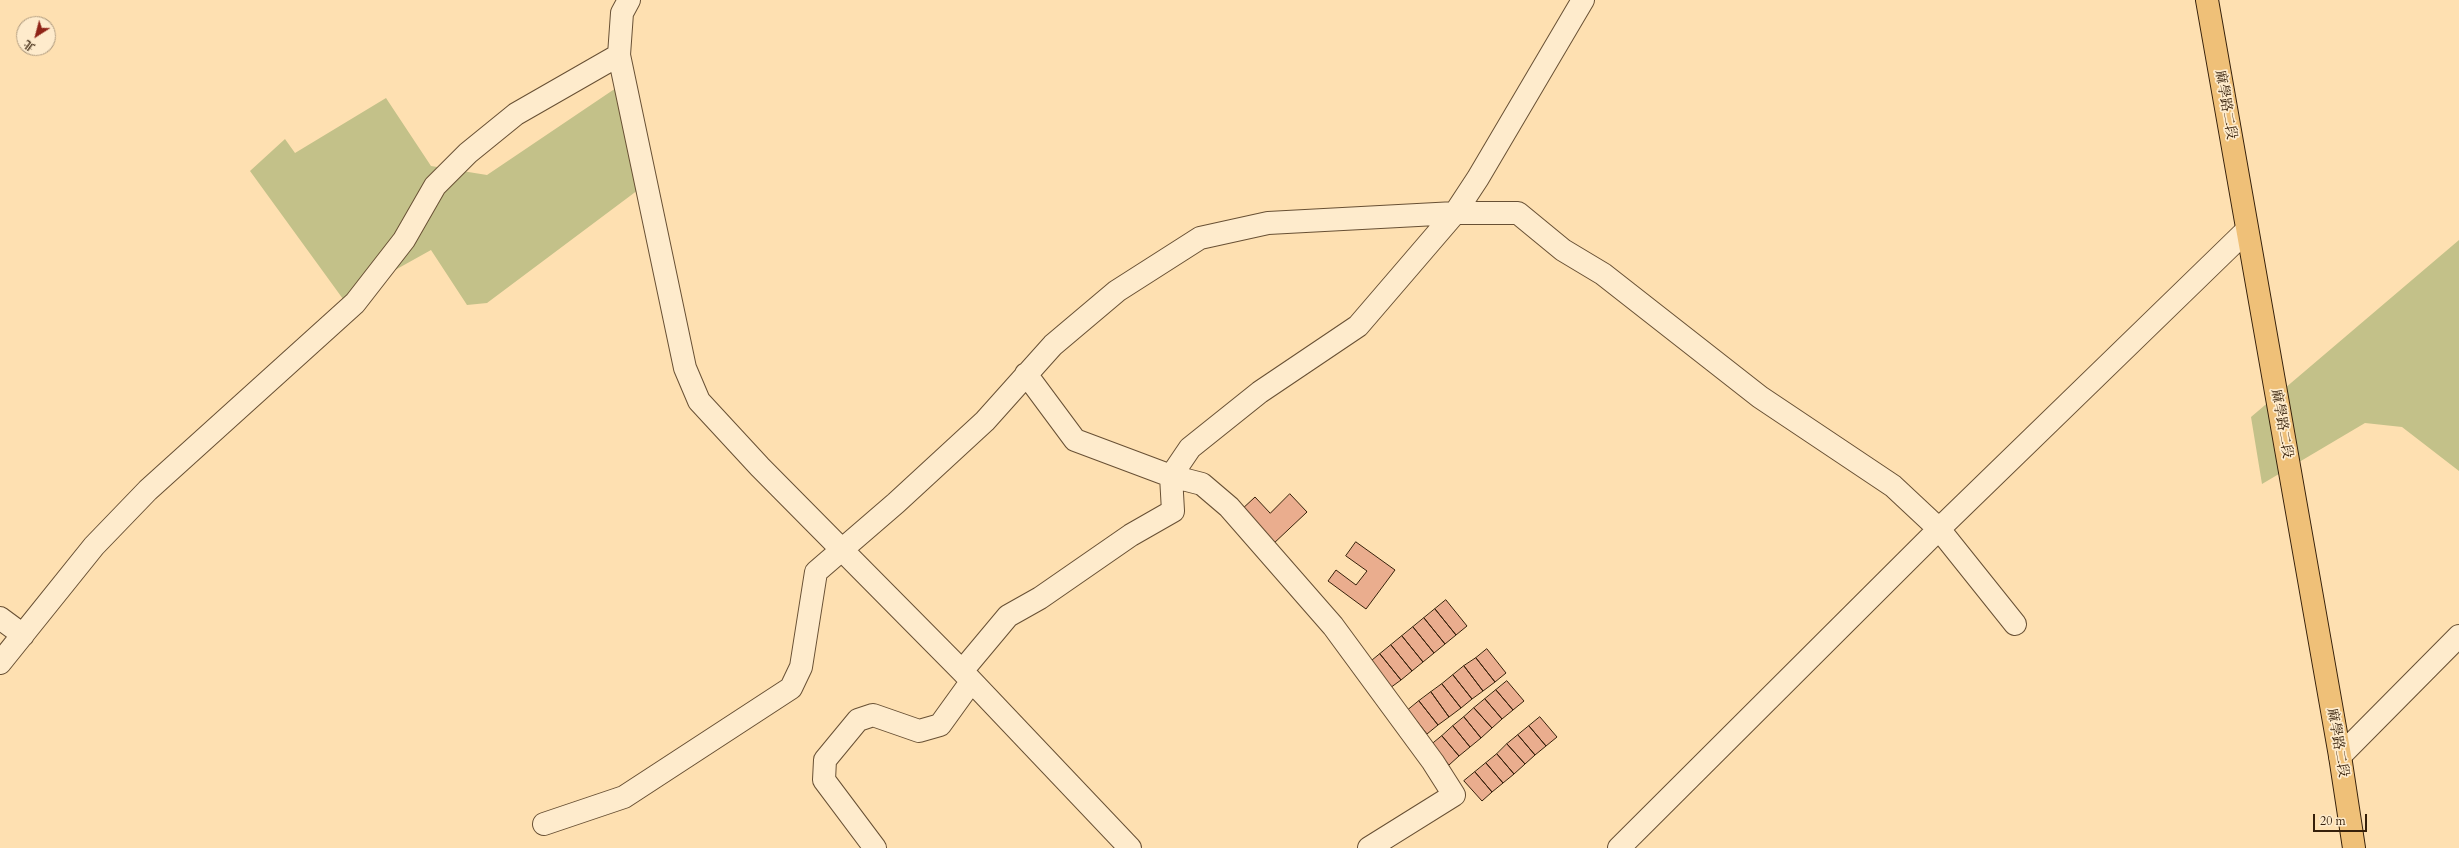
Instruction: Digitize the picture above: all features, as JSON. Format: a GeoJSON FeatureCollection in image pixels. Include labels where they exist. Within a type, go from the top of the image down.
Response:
{"type":"FeatureCollection","features":[{"type":"Feature","properties":{"kind":"main road","name":"麻學路二段"},"geometry":{"type":"LineString","coordinates":[[2207,0],[2340,756],[2354,848]]}},
{"type":"Feature","properties":{"kind":"street"},"geometry":{"type":"LineString","coordinates":[[875,848],[824,780],[825,760],[858,720],[873,715],[919,731],[940,724],[967,677],[1008,616],[1046,594],[1131,535],[1173,511],[1171,476],[1190,448],[1260,392],[1358,326],[1455,212],[1482,171],[1583,0]]}},
{"type":"Feature","properties":{"kind":"street"},"geometry":{"type":"LineString","coordinates":[[621,4],[619,55],[685,368],[698,401],[760,467],[967,677],[1130,848]]}},
{"type":"Feature","properties":{"kind":"street"},"geometry":{"type":"LineString","coordinates":[[0,663],[94,546],[148,490],[355,303],[404,240],[435,186],[468,153],[516,114],[619,55]]}},
{"type":"Feature","properties":{"kind":"street"},"geometry":{"type":"LineString","coordinates":[[544,824],[624,797],[791,688],[801,667],[816,572],[841,548],[896,503],[979,426],[1053,345],[1117,291],[1200,238],[1268,223],[1455,212],[1518,213],[1562,250],[1602,274],[1760,396],[1893,486],[1939,529],[2015,624]]}},
{"type":"Feature","properties":{"kind":"street"},"geometry":{"type":"LineString","coordinates":[[1619,848],[1939,529],[2247,230]]}},
{"type":"Feature","properties":{"kind":"street"},"geometry":{"type":"LineString","coordinates":[[1026,374],[1076,440],[1171,476],[1202,484],[1229,507],[1332,626],[1433,762],[1454,795],[1369,848]]}},
{"type":"Feature","properties":{"kind":"street"},"geometry":{"type":"LineString","coordinates":[[0,618],[23,635]]}},
{"type":"Feature","properties":{"kind":"street"},"geometry":{"type":"LineString","coordinates":[[2340,756],[2459,636]]}},
{"type":"Feature","properties":{"kind":"shaded area"},"geometry":{"type":"Polygon","coordinates":[[[619,86],[638,190],[487,303],[467,305],[431,250],[343,299],[250,171],[285,139],[295,153],[386,98],[431,166],[487,175],[619,86]]]}},
{"type":"Feature","properties":{"kind":"shaded area"},"geometry":{"type":"Polygon","coordinates":[[[2459,240],[2459,471],[2402,427],[2365,423],[2262,484],[2251,417],[2459,240]]]}},
{"type":"Feature","properties":{"kind":"building"},"geometry":{"type":"Polygon","coordinates":[[[1290,494],[1307,512],[1272,545],[1240,511],[1255,497],[1270,513],[1290,494]]]}},
{"type":"Feature","properties":{"kind":"building"},"geometry":{"type":"Polygon","coordinates":[[[1356,542],[1395,570],[1366,609],[1328,581],[1336,570],[1356,585],[1367,571],[1346,556],[1356,542]]]}},
{"type":"Feature","properties":{"kind":"building"},"geometry":{"type":"Polygon","coordinates":[[[1446,600],[1467,626],[1456,635],[1435,609],[1446,600]]]}},
{"type":"Feature","properties":{"kind":"building"},"geometry":{"type":"Polygon","coordinates":[[[1435,609],[1456,635],[1445,644],[1424,618],[1435,609]]]}},
{"type":"Feature","properties":{"kind":"building"},"geometry":{"type":"Polygon","coordinates":[[[1424,618],[1445,644],[1434,653],[1413,627],[1424,618]]]}},
{"type":"Feature","properties":{"kind":"building"},"geometry":{"type":"Polygon","coordinates":[[[1413,627],[1434,653],[1423,662],[1402,636],[1413,627]]]}},
{"type":"Feature","properties":{"kind":"building"},"geometry":{"type":"Polygon","coordinates":[[[1402,636],[1423,662],[1412,671],[1391,645],[1402,636]]]}},
{"type":"Feature","properties":{"kind":"building"},"geometry":{"type":"Polygon","coordinates":[[[1391,645],[1412,671],[1401,680],[1380,654],[1391,645]]]}},
{"type":"Feature","properties":{"kind":"building"},"geometry":{"type":"Polygon","coordinates":[[[1487,649],[1506,673],[1495,682],[1476,658],[1487,649]]]}},
{"type":"Feature","properties":{"kind":"building"},"geometry":{"type":"Polygon","coordinates":[[[1380,654],[1401,680],[1390,688],[1369,663],[1380,654]]]}},
{"type":"Feature","properties":{"kind":"building"},"geometry":{"type":"Polygon","coordinates":[[[1476,658],[1495,682],[1483,691],[1464,666],[1476,658]]]}},
{"type":"Feature","properties":{"kind":"building"},"geometry":{"type":"Polygon","coordinates":[[[1464,666],[1483,691],[1472,699],[1453,675],[1464,666]]]}},
{"type":"Feature","properties":{"kind":"building"},"geometry":{"type":"Polygon","coordinates":[[[1453,675],[1472,699],[1461,708],[1442,684],[1453,675]]]}},
{"type":"Feature","properties":{"kind":"building"},"geometry":{"type":"Polygon","coordinates":[[[1507,681],[1524,701],[1513,710],[1496,690],[1507,681]]]}},
{"type":"Feature","properties":{"kind":"building"},"geometry":{"type":"Polygon","coordinates":[[[1442,684],[1461,708],[1449,717],[1431,692],[1442,684]]]}},
{"type":"Feature","properties":{"kind":"building"},"geometry":{"type":"Polygon","coordinates":[[[1496,690],[1513,710],[1502,719],[1485,699],[1496,690]]]}},
{"type":"Feature","properties":{"kind":"building"},"geometry":{"type":"Polygon","coordinates":[[[1431,692],[1449,717],[1438,725],[1419,701],[1431,692]]]}},
{"type":"Feature","properties":{"kind":"building"},"geometry":{"type":"Polygon","coordinates":[[[1485,699],[1502,719],[1492,728],[1474,708],[1485,699]]]}},
{"type":"Feature","properties":{"kind":"building"},"geometry":{"type":"Polygon","coordinates":[[[1419,701],[1438,725],[1427,734],[1408,710],[1419,701]]]}},
{"type":"Feature","properties":{"kind":"building"},"geometry":{"type":"Polygon","coordinates":[[[1474,708],[1492,728],[1481,738],[1464,717],[1474,708]]]}},
{"type":"Feature","properties":{"kind":"building"},"geometry":{"type":"Polygon","coordinates":[[[1464,717],[1481,738],[1470,747],[1453,726],[1464,717]]]}},
{"type":"Feature","properties":{"kind":"building"},"geometry":{"type":"Polygon","coordinates":[[[1540,717],[1557,737],[1546,746],[1529,726],[1540,717]]]}},
{"type":"Feature","properties":{"kind":"building"},"geometry":{"type":"Polygon","coordinates":[[[1453,726],[1470,747],[1459,756],[1442,736],[1453,726]]]}},
{"type":"Feature","properties":{"kind":"building"},"geometry":{"type":"Polygon","coordinates":[[[1529,726],[1546,746],[1535,755],[1518,735],[1529,726]]]}},
{"type":"Feature","properties":{"kind":"building"},"geometry":{"type":"Polygon","coordinates":[[[1518,735],[1535,755],[1525,764],[1507,744],[1518,735]]]}},
{"type":"Feature","properties":{"kind":"building"},"geometry":{"type":"Polygon","coordinates":[[[1442,736],[1459,756],[1449,765],[1431,745],[1442,736]]]}},
{"type":"Feature","properties":{"kind":"building"},"geometry":{"type":"Polygon","coordinates":[[[1507,744],[1525,764],[1514,774],[1497,754],[1507,744]]]}},
{"type":"Feature","properties":{"kind":"building"},"geometry":{"type":"Polygon","coordinates":[[[1497,754],[1514,774],[1503,783],[1486,763],[1497,754]]]}},
{"type":"Feature","properties":{"kind":"building"},"geometry":{"type":"Polygon","coordinates":[[[1486,763],[1503,783],[1492,792],[1475,772],[1486,763]]]}},
{"type":"Feature","properties":{"kind":"building"},"geometry":{"type":"Polygon","coordinates":[[[1475,772],[1492,792],[1482,801],[1464,781],[1475,772]]]}}]}
